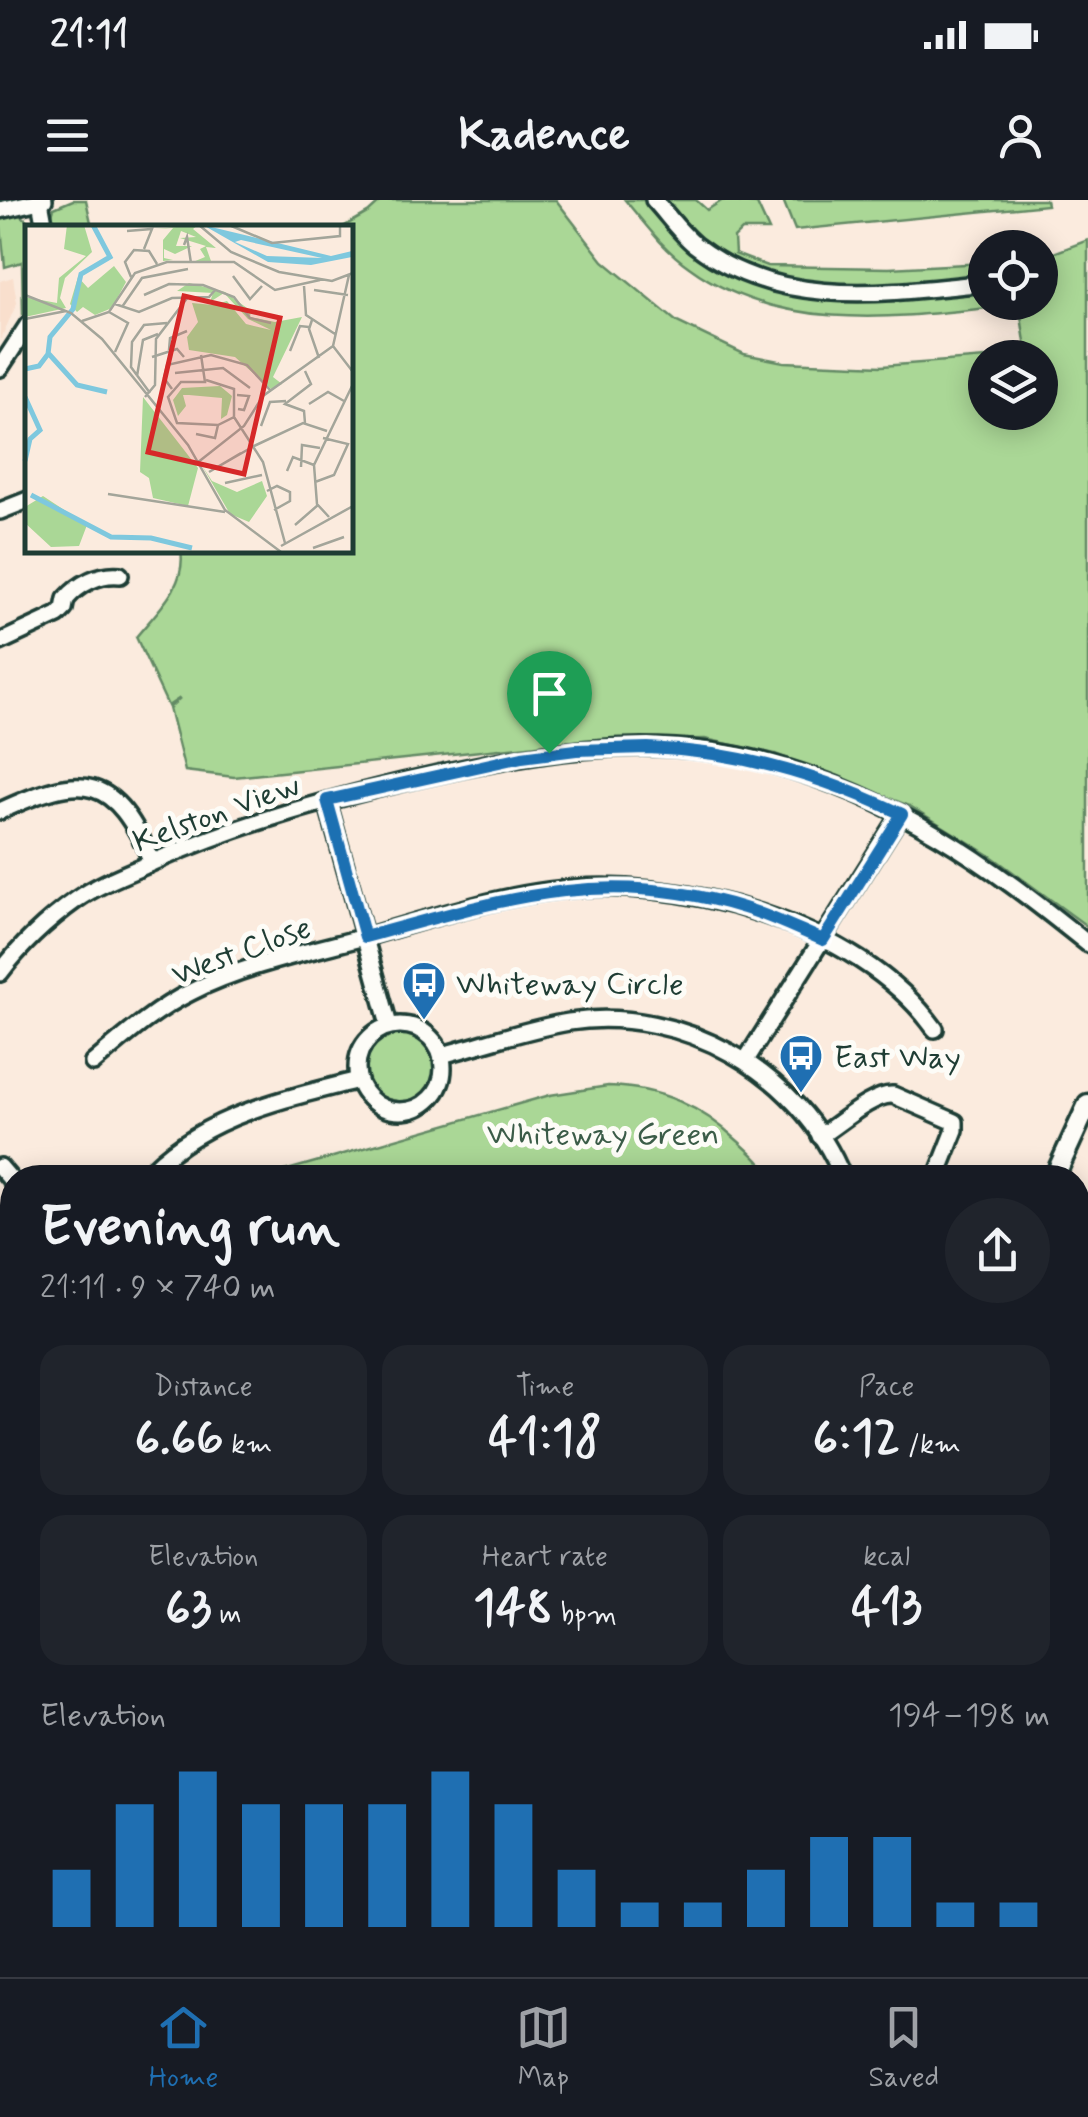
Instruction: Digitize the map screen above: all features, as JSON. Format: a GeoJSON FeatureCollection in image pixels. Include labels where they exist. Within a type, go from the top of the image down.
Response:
{"type":"FeatureCollection","features":[{"type":"Feature","properties":{"kind":"street"},"geometry":{"type":"LineString","coordinates":[[0,210],[42,200],[45,225]]}},
{"type":"Feature","properties":{"kind":"street"},"geometry":{"type":"LineString","coordinates":[[654,200],[694,244],[748,274],[794,289],[837,293],[968,283]]}},
{"type":"Feature","properties":{"kind":"street"},"geometry":{"type":"LineString","coordinates":[[0,368],[25,330]]}},
{"type":"Feature","properties":{"kind":"street"},"geometry":{"type":"LineString","coordinates":[[0,511],[25,501]]}},
{"type":"Feature","properties":{"kind":"street"},"geometry":{"type":"LineString","coordinates":[[0,642],[58,615],[66,598],[81,586],[102,575],[120,575]]}},
{"type":"Feature","properties":{"kind":"street","name":"Kelston View"},"geometry":{"type":"LineString","coordinates":[[0,973],[47,922],[79,898],[230,830],[327,800],[522,757],[648,748],[691,749],[765,762],[846,787],[926,826],[1000,876],[1088,944]]}},
{"type":"Feature","properties":{"kind":"street"},"geometry":{"type":"LineString","coordinates":[[0,811],[48,790],[86,788],[118,801],[152,862]]}},
{"type":"Feature","properties":{"kind":"street"},"geometry":{"type":"LineString","coordinates":[[327,800],[389,1025]]}},
{"type":"Feature","properties":{"kind":"street"},"geometry":{"type":"LineString","coordinates":[[746,1060],[902,814]]}},
{"type":"Feature","properties":{"kind":"street","name":"West Close"},"geometry":{"type":"LineString","coordinates":[[93,1063],[141,1022],[192,992],[236,974],[505,898],[605,887],[708,899],[745,908],[823,940],[880,973],[920,1009],[935,1029]]}},
{"type":"Feature","properties":{"kind":"street"},"geometry":{"type":"LineString","coordinates":[[442,1055],[570,1022],[604,1020],[669,1028],[746,1060],[800,1108],[836,1165]]}},
{"type":"Feature","properties":{"kind":"street"},"geometry":{"type":"LineString","coordinates":[[407,1024],[421,1029],[434,1040],[442,1055],[444,1071],[440,1085],[431,1099],[413,1110],[398,1112],[377,1105],[364,1093],[358,1080],[360,1050],[374,1032],[389,1025],[407,1024]]}},
{"type":"Feature","properties":{"kind":"street"},"geometry":{"type":"LineString","coordinates":[[158,1165],[184,1142],[226,1119],[358,1080]]}},
{"type":"Feature","properties":{"kind":"street"},"geometry":{"type":"LineString","coordinates":[[820,1136],[874,1098],[893,1096],[954,1122],[956,1130],[941,1165]]}},
{"type":"Feature","properties":{"kind":"street"},"geometry":{"type":"LineString","coordinates":[[1060,1165],[1088,1104]]}},
{"type":"Feature","properties":{"kind":"shaded area"},"geometry":{"type":"Polygon","coordinates":[[[13,277],[17,303],[0,341],[0,281],[13,277]]]}},
{"type":"Feature","properties":{"kind":"green space"},"geometry":{"type":"Polygon","coordinates":[[[73,200],[86,200],[92,225],[51,225],[54,208],[73,200]]]}},
{"type":"Feature","properties":{"kind":"green space"},"geometry":{"type":"Polygon","coordinates":[[[382,200],[556,200],[603,261],[677,322],[744,354],[784,362],[882,366],[968,359],[968,430],[1058,430],[1058,340],[1025,340],[1022,320],[1058,320],[1058,251],[1088,240],[1088,927],[991,856],[910,806],[775,754],[705,739],[576,741],[234,777],[185,771],[169,708],[180,698],[168,706],[136,637],[175,586],[181,552],[352,552],[352,225],[346,225],[382,200]]]}},
{"type":"Feature","properties":{"kind":"green space"},"geometry":{"type":"Polygon","coordinates":[[[625,200],[696,200],[707,210],[723,200],[757,204],[769,230],[742,230],[734,238],[735,254],[767,266],[889,268],[968,264],[968,310],[891,316],[806,313],[765,304],[726,289],[689,267],[625,200]]]}},
{"type":"Feature","properties":{"kind":"green space"},"geometry":{"type":"Polygon","coordinates":[[[783,200],[1046,200],[1047,205],[795,230],[783,200]]]}},
{"type":"Feature","properties":{"kind":"green space"},"geometry":{"type":"Polygon","coordinates":[[[20,214],[32,225],[25,225],[25,316],[22,262],[5,267],[0,218],[20,214]]]}},
{"type":"Feature","properties":{"kind":"green space"},"geometry":{"type":"Polygon","coordinates":[[[400,1031],[431,1046],[435,1072],[428,1090],[415,1099],[398,1101],[382,1097],[369,1086],[363,1071],[374,1044],[400,1031]]]}},
{"type":"Feature","properties":{"kind":"green space","name":"Whiteway Green"},"geometry":{"type":"Polygon","coordinates":[[[608,1086],[663,1095],[710,1118],[762,1165],[305,1165],[550,1095],[608,1086]]]}},
{"type":"Feature","properties":{"kind":"place","name":"Whiteway Circle"},"geometry":{"type":"Point","coordinates":[424,1021]}},
{"type":"Feature","properties":{"kind":"place","name":"East Way"},"geometry":{"type":"Point","coordinates":[801,1094]}},
{"type":"Feature","properties":{"kind":"route"},"geometry":{"type":"LineString","coordinates":[[691,749],[765,762],[846,787],[902,814],[823,940],[745,908],[708,899],[605,887],[505,898],[365,937],[327,800],[549,753],[691,749]]}}]}
